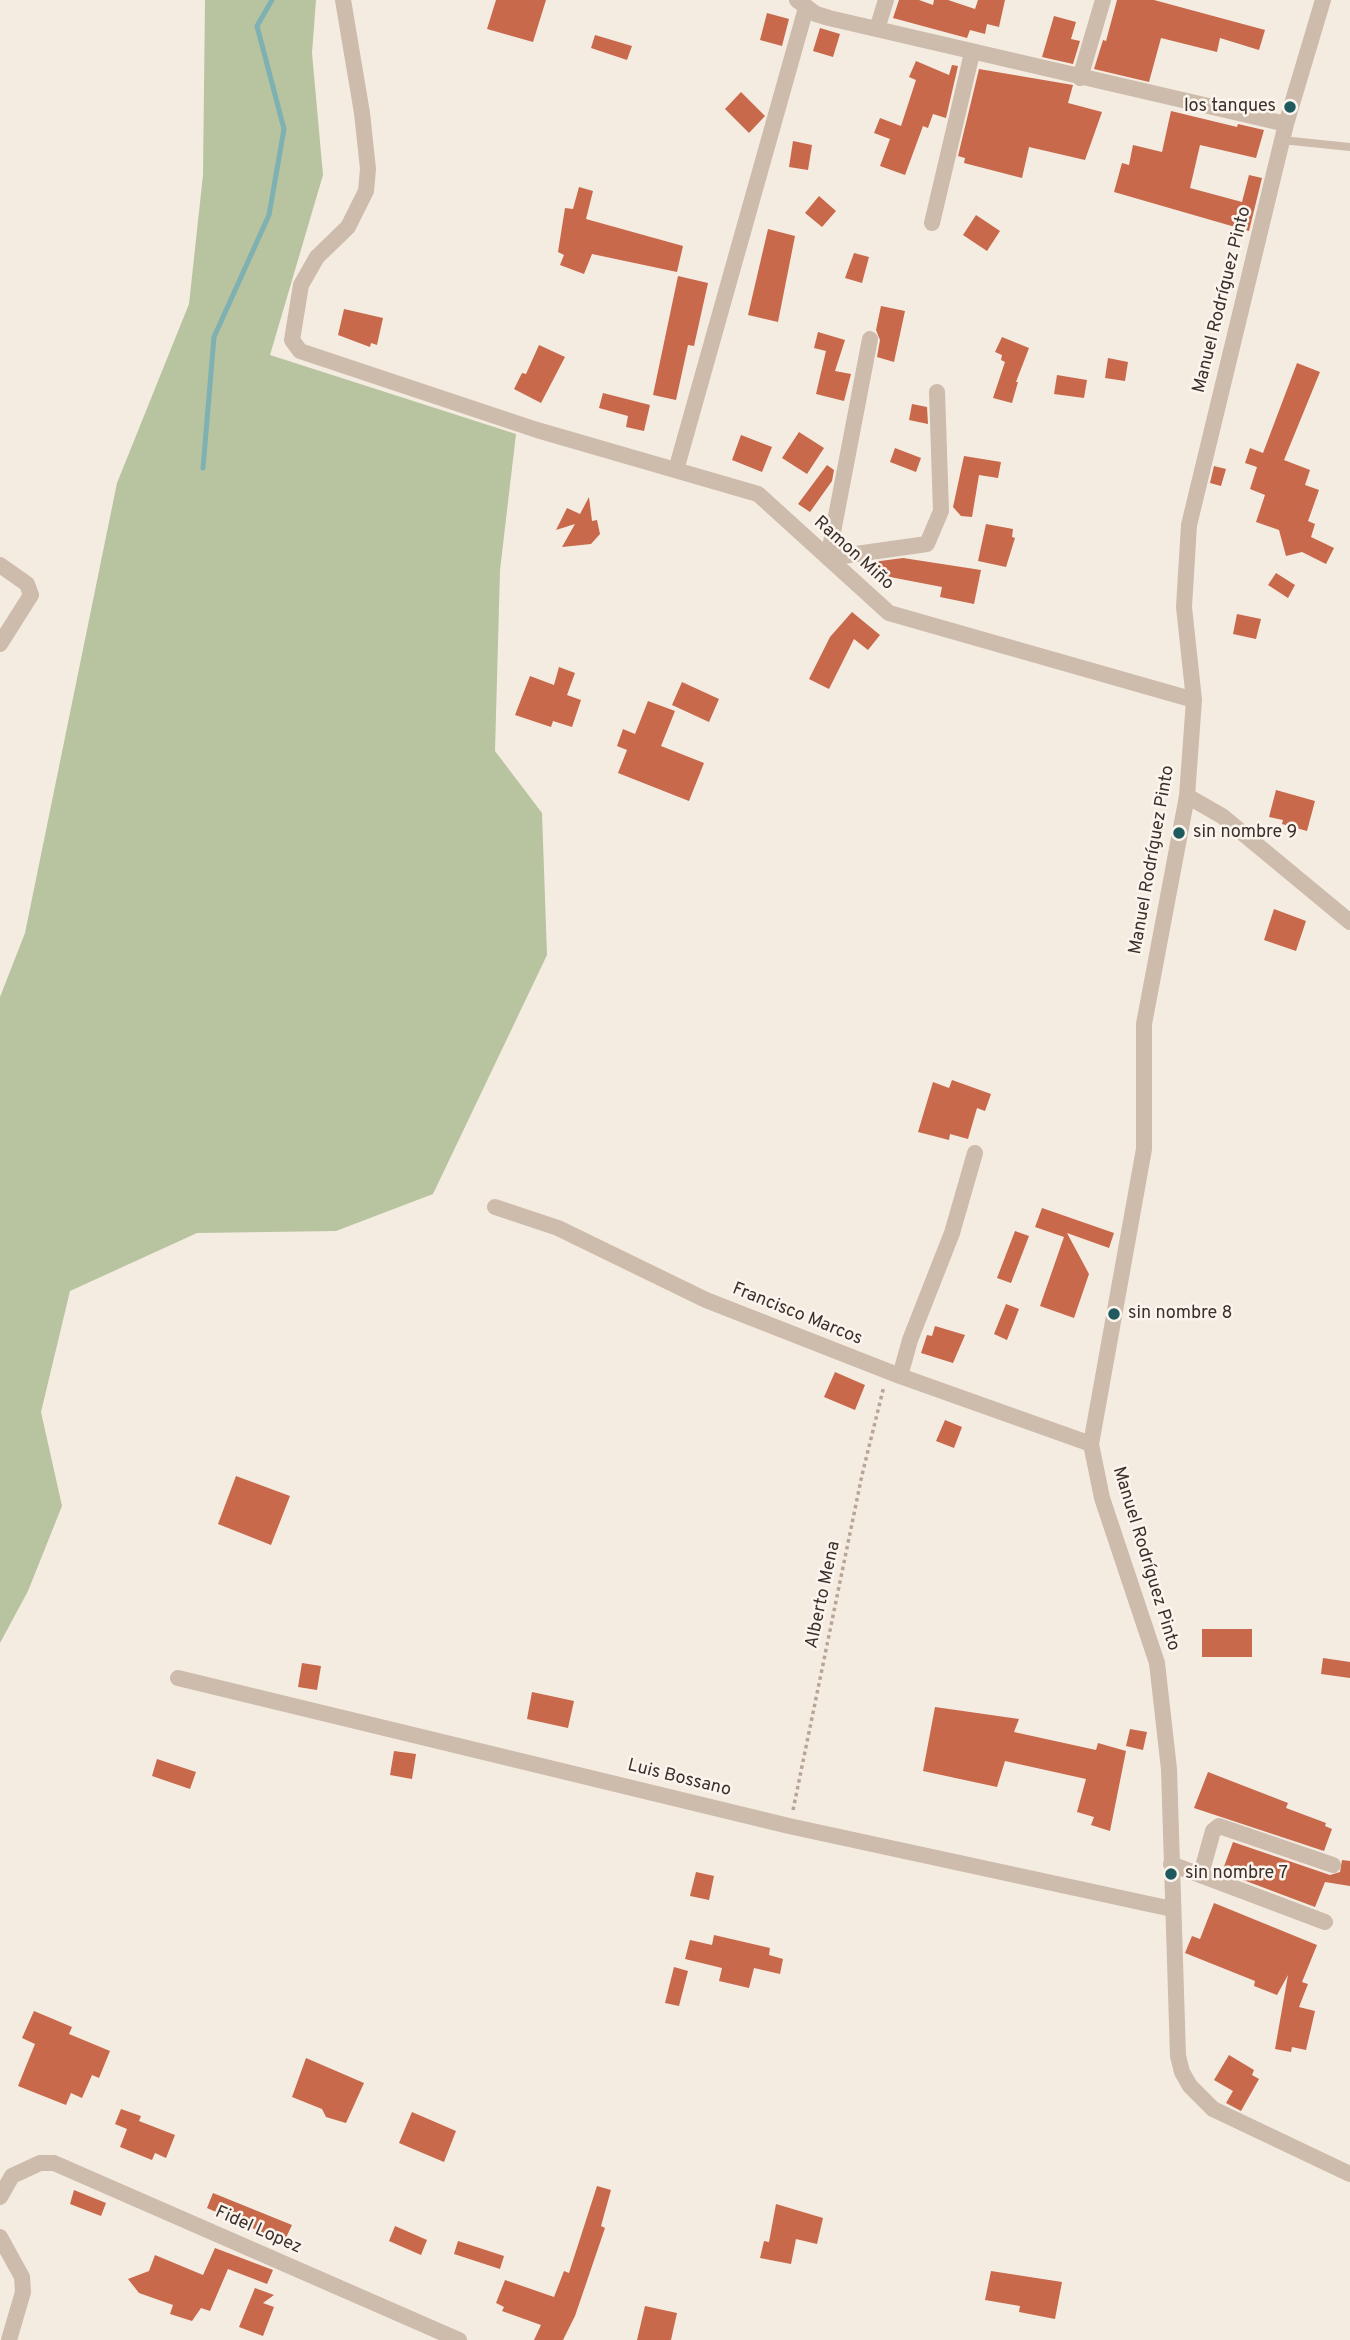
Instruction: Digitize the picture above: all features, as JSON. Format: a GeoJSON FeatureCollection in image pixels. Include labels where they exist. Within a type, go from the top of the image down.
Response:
{"type":"FeatureCollection","features":[{"type":"Feature","properties":{"kind":"street","name":"Ramon Miño"},"geometry":{"type":"LineString","coordinates":[[343,0],[362,113],[368,169],[366,191],[348,227],[317,257],[301,285],[292,340],[300,351],[537,430],[758,494],[889,613],[1194,701]]}},
{"type":"Feature","properties":{"kind":"street"},"geometry":{"type":"LineString","coordinates":[[877,29],[886,0]]}},
{"type":"Feature","properties":{"kind":"street"},"geometry":{"type":"LineString","coordinates":[[1080,78],[1103,0]]}},
{"type":"Feature","properties":{"kind":"street","name":"Manuel Rodríguez Pinto"},"geometry":{"type":"LineString","coordinates":[[1323,0],[1286,124],[1189,525],[1184,607],[1194,701],[1187,796],[1144,1024],[1144,1149],[1091,1444],[1102,1498],[1157,1663],[1169,1769],[1178,2056],[1190,2086],[1213,2109],[1350,2174]]}},
{"type":"Feature","properties":{"kind":"street"},"geometry":{"type":"LineString","coordinates":[[676,470],[802,4],[829,18],[1286,124]]}},
{"type":"Feature","properties":{"kind":"street"},"geometry":{"type":"LineString","coordinates":[[932,223],[972,53]]}},
{"type":"Feature","properties":{"kind":"street"},"geometry":{"type":"LineString","coordinates":[[870,339],[828,558],[927,544],[941,511],[937,393]]}},
{"type":"Feature","properties":{"kind":"street"},"geometry":{"type":"LineString","coordinates":[[0,565],[27,584],[32,595],[0,644]]}},
{"type":"Feature","properties":{"kind":"street"},"geometry":{"type":"LineString","coordinates":[[1187,796],[1222,816],[1350,922]]}},
{"type":"Feature","properties":{"kind":"street"},"geometry":{"type":"LineString","coordinates":[[894,1373],[910,1340],[952,1233],[975,1153]]}},
{"type":"Feature","properties":{"kind":"street","name":"Francisco Marcos"},"geometry":{"type":"LineString","coordinates":[[495,1207],[558,1228],[706,1300],[894,1373],[1091,1444]]}},
{"type":"Feature","properties":{"kind":"street","name":"Luis Bossano"},"geometry":{"type":"LineString","coordinates":[[178,1678],[789,1826],[1172,1909]]}},
{"type":"Feature","properties":{"kind":"street"},"geometry":{"type":"LineString","coordinates":[[1201,1874],[1213,1830],[1219,1826],[1332,1865]]}},
{"type":"Feature","properties":{"kind":"street"},"geometry":{"type":"LineString","coordinates":[[1171,1864],[1325,1922]]}},
{"type":"Feature","properties":{"kind":"street","name":"Fidel Lopez"},"geometry":{"type":"LineString","coordinates":[[0,2197],[12,2176],[40,2163],[54,2163],[459,2340]]}},
{"type":"Feature","properties":{"kind":"street"},"geometry":{"type":"LineString","coordinates":[[0,2237],[22,2277],[23,2291],[9,2340]]}},
{"type":"Feature","properties":{"kind":"lane"},"geometry":{"type":"LineString","coordinates":[[1282,140],[1350,147]]}},
{"type":"Feature","properties":{"kind":"path","name":"Alberto Mena"},"geometry":{"type":"LineString","coordinates":[[789,1826],[862,1475],[894,1373]]}},
{"type":"Feature","properties":{"kind":"green space"},"geometry":{"type":"Polygon","coordinates":[[[205,0],[316,0],[312,53],[323,175],[270,355],[516,434],[500,570],[495,751],[542,813],[547,955],[433,1194],[336,1231],[197,1233],[70,1291],[41,1412],[62,1506],[28,1591],[0,1643],[0,997],[25,933],[117,483],[189,304],[203,175],[205,0]]]}},
{"type":"Feature","properties":{"kind":"building"},"geometry":{"type":"Polygon","coordinates":[[[496,0],[546,0],[533,42],[487,29],[496,0]]]}},
{"type":"Feature","properties":{"kind":"building"},"geometry":{"type":"Polygon","coordinates":[[[899,0],[919,0],[933,5],[934,0],[948,0],[975,9],[978,0],[1005,0],[999,27],[987,24],[985,34],[970,30],[967,38],[893,18],[899,0]]]}},
{"type":"Feature","properties":{"kind":"building"},"geometry":{"type":"Polygon","coordinates":[[[1117,0],[1154,0],[1265,30],[1259,50],[1220,38],[1217,52],[1161,38],[1149,82],[1094,69],[1103,40],[1106,41],[1117,0]]]}},
{"type":"Feature","properties":{"kind":"building"},"geometry":{"type":"Polygon","coordinates":[[[767,13],[789,19],[782,46],[760,40],[767,13]]]}},
{"type":"Feature","properties":{"kind":"building"},"geometry":{"type":"Polygon","coordinates":[[[1054,16],[1076,22],[1071,39],[1080,41],[1073,64],[1042,57],[1054,16]]]}},
{"type":"Feature","properties":{"kind":"building"},"geometry":{"type":"Polygon","coordinates":[[[820,28],[840,34],[833,57],[813,51],[820,28]]]}},
{"type":"Feature","properties":{"kind":"building"},"geometry":{"type":"Polygon","coordinates":[[[595,35],[632,46],[627,60],[591,48],[595,35]]]}},
{"type":"Feature","properties":{"kind":"building"},"geometry":{"type":"Polygon","coordinates":[[[916,61],[949,75],[952,65],[958,66],[946,118],[933,114],[928,128],[923,126],[905,175],[880,166],[890,139],[874,133],[880,118],[901,126],[916,80],[909,77],[916,61]]]}},
{"type":"Feature","properties":{"kind":"building"},"geometry":{"type":"Polygon","coordinates":[[[979,69],[1073,85],[1068,103],[1102,112],[1085,160],[1029,147],[1022,178],[964,163],[965,158],[958,156],[979,69]]]}},
{"type":"Feature","properties":{"kind":"building"},"geometry":{"type":"Polygon","coordinates":[[[741,92],[765,116],[749,133],[725,109],[741,92]]]}},
{"type":"Feature","properties":{"kind":"building"},"geometry":{"type":"Polygon","coordinates":[[[1171,111],[1237,127],[1238,124],[1264,130],[1256,158],[1200,145],[1190,188],[1242,202],[1249,175],[1262,178],[1249,231],[1114,192],[1122,163],[1129,165],[1133,145],[1162,152],[1171,111]]]}},
{"type":"Feature","properties":{"kind":"building"},"geometry":{"type":"Polygon","coordinates":[[[793,141],[812,145],[808,170],[789,167],[793,141]]]}},
{"type":"Feature","properties":{"kind":"building"},"geometry":{"type":"Polygon","coordinates":[[[579,187],[593,191],[586,219],[683,246],[677,272],[592,254],[584,274],[560,265],[564,255],[558,252],[565,208],[573,209],[579,187]]]}},
{"type":"Feature","properties":{"kind":"building"},"geometry":{"type":"Polygon","coordinates":[[[819,196],[836,211],[822,227],[805,213],[819,196]]]}},
{"type":"Feature","properties":{"kind":"building"},"geometry":{"type":"Polygon","coordinates":[[[976,215],[1000,231],[987,251],[963,235],[976,215]]]}},
{"type":"Feature","properties":{"kind":"building"},"geometry":{"type":"Polygon","coordinates":[[[768,229],[795,236],[778,322],[748,315],[768,229]]]}},
{"type":"Feature","properties":{"kind":"building"},"geometry":{"type":"Polygon","coordinates":[[[854,253],[869,257],[862,283],[845,278],[854,253]]]}},
{"type":"Feature","properties":{"kind":"building"},"geometry":{"type":"Polygon","coordinates":[[[678,276],[708,283],[694,346],[688,345],[676,400],[653,395],[678,276]]]}},
{"type":"Feature","properties":{"kind":"building"},"geometry":{"type":"Polygon","coordinates":[[[881,306],[905,311],[894,362],[877,357],[880,340],[876,330],[881,306]]]}},
{"type":"Feature","properties":{"kind":"building"},"geometry":{"type":"Polygon","coordinates":[[[344,309],[383,318],[377,345],[371,343],[370,347],[338,335],[344,309]]]}},
{"type":"Feature","properties":{"kind":"building"},"geometry":{"type":"Polygon","coordinates":[[[818,332],[845,340],[835,371],[851,374],[844,401],[816,394],[826,351],[814,348],[818,332]]]}},
{"type":"Feature","properties":{"kind":"building"},"geometry":{"type":"Polygon","coordinates":[[[1002,337],[1029,348],[1016,382],[1012,403],[993,398],[1005,362],[1001,360],[1002,355],[995,352],[1002,337]]]}},
{"type":"Feature","properties":{"kind":"building"},"geometry":{"type":"Polygon","coordinates":[[[539,345],[565,357],[541,403],[514,389],[522,373],[526,374],[539,345]]]}},
{"type":"Feature","properties":{"kind":"building"},"geometry":{"type":"Polygon","coordinates":[[[1108,358],[1128,362],[1125,381],[1105,378],[1108,358]]]}},
{"type":"Feature","properties":{"kind":"building"},"geometry":{"type":"Polygon","coordinates":[[[1297,363],[1320,372],[1284,460],[1310,470],[1305,485],[1319,490],[1308,521],[1315,524],[1311,537],[1334,548],[1326,564],[1302,552],[1286,556],[1279,530],[1256,522],[1265,495],[1250,489],[1257,467],[1245,463],[1250,448],[1263,453],[1297,363]]]}},
{"type":"Feature","properties":{"kind":"building"},"geometry":{"type":"Polygon","coordinates":[[[1057,375],[1087,380],[1084,398],[1054,394],[1057,375]]]}},
{"type":"Feature","properties":{"kind":"building"},"geometry":{"type":"Polygon","coordinates":[[[603,393],[650,405],[644,431],[626,427],[628,416],[599,408],[603,393]]]}},
{"type":"Feature","properties":{"kind":"building"},"geometry":{"type":"Polygon","coordinates":[[[912,404],[927,407],[928,424],[909,420],[912,404]]]}},
{"type":"Feature","properties":{"kind":"building"},"geometry":{"type":"Polygon","coordinates":[[[799,432],[824,448],[807,474],[782,458],[799,432]]]}},
{"type":"Feature","properties":{"kind":"building"},"geometry":{"type":"Polygon","coordinates":[[[741,435],[772,447],[762,472],[732,460],[741,435]]]}},
{"type":"Feature","properties":{"kind":"building"},"geometry":{"type":"Polygon","coordinates":[[[895,448],[921,458],[916,472],[890,462],[895,448]]]}},
{"type":"Feature","properties":{"kind":"building"},"geometry":{"type":"Polygon","coordinates":[[[964,456],[1001,462],[998,478],[979,475],[972,517],[961,516],[953,507],[964,456]]]}},
{"type":"Feature","properties":{"kind":"building"},"geometry":{"type":"Polygon","coordinates":[[[827,465],[834,470],[832,481],[810,512],[798,504],[827,465]]]}},
{"type":"Feature","properties":{"kind":"building"},"geometry":{"type":"Polygon","coordinates":[[[1214,466],[1226,469],[1221,486],[1210,483],[1214,466]]]}},
{"type":"Feature","properties":{"kind":"building"},"geometry":{"type":"Polygon","coordinates":[[[589,497],[592,521],[597,520],[600,534],[591,544],[562,547],[575,524],[556,530],[567,508],[580,514],[589,497]]]}},
{"type":"Feature","properties":{"kind":"building"},"geometry":{"type":"Polygon","coordinates":[[[986,524],[1013,529],[1012,537],[1015,538],[1006,567],[978,561],[986,524]]]}},
{"type":"Feature","properties":{"kind":"building"},"geometry":{"type":"Polygon","coordinates":[[[903,558],[981,570],[974,604],[940,597],[942,587],[864,572],[865,563],[903,558]]]}},
{"type":"Feature","properties":{"kind":"building"},"geometry":{"type":"Polygon","coordinates":[[[1276,573],[1295,585],[1288,598],[1268,585],[1276,573]]]}},
{"type":"Feature","properties":{"kind":"building"},"geometry":{"type":"Polygon","coordinates":[[[852,612],[880,635],[868,650],[854,639],[829,689],[809,679],[830,637],[852,612]]]}},
{"type":"Feature","properties":{"kind":"building"},"geometry":{"type":"Polygon","coordinates":[[[1237,614],[1261,619],[1256,639],[1233,634],[1237,614]]]}},
{"type":"Feature","properties":{"kind":"building"},"geometry":{"type":"Polygon","coordinates":[[[559,667],[575,673],[567,695],[581,700],[572,727],[553,721],[551,727],[515,715],[530,676],[554,685],[559,667]]]}},
{"type":"Feature","properties":{"kind":"building"},"geometry":{"type":"Polygon","coordinates":[[[682,682],[719,699],[709,722],[672,705],[682,682]]]}},
{"type":"Feature","properties":{"kind":"building"},"geometry":{"type":"Polygon","coordinates":[[[648,701],[675,711],[661,746],[704,763],[689,801],[618,773],[627,750],[617,746],[623,729],[635,734],[648,701]]]}},
{"type":"Feature","properties":{"kind":"building"},"geometry":{"type":"Polygon","coordinates":[[[1276,790],[1315,801],[1307,831],[1269,817],[1276,790]]]}},
{"type":"Feature","properties":{"kind":"building"},"geometry":{"type":"Polygon","coordinates":[[[1274,909],[1306,921],[1296,951],[1264,940],[1274,909]]]}},
{"type":"Feature","properties":{"kind":"building"},"geometry":{"type":"Polygon","coordinates":[[[952,1080],[991,1094],[985,1111],[977,1108],[968,1139],[950,1134],[949,1140],[918,1132],[933,1082],[949,1088],[952,1080]]]}},
{"type":"Feature","properties":{"kind":"building"},"geometry":{"type":"Polygon","coordinates":[[[1042,1208],[1114,1233],[1109,1248],[1067,1233],[1089,1274],[1074,1318],[1040,1306],[1064,1237],[1035,1227],[1042,1208]]]}},
{"type":"Feature","properties":{"kind":"building"},"geometry":{"type":"Polygon","coordinates":[[[1015,1231],[1029,1236],[1011,1283],[997,1278],[1015,1231]]]}},
{"type":"Feature","properties":{"kind":"building"},"geometry":{"type":"Polygon","coordinates":[[[1006,1304],[1019,1309],[1007,1340],[994,1334],[1006,1304]]]}},
{"type":"Feature","properties":{"kind":"building"},"geometry":{"type":"Polygon","coordinates":[[[935,1326],[965,1335],[953,1363],[921,1353],[927,1335],[932,1336],[935,1326]]]}},
{"type":"Feature","properties":{"kind":"building"},"geometry":{"type":"Polygon","coordinates":[[[835,1372],[865,1385],[855,1410],[824,1397],[835,1372]]]}},
{"type":"Feature","properties":{"kind":"building"},"geometry":{"type":"Polygon","coordinates":[[[945,1420],[962,1427],[954,1448],[936,1441],[945,1420]]]}},
{"type":"Feature","properties":{"kind":"building"},"geometry":{"type":"Polygon","coordinates":[[[236,1476],[290,1496],[271,1545],[218,1524],[236,1476]]]}},
{"type":"Feature","properties":{"kind":"building"},"geometry":{"type":"Polygon","coordinates":[[[1202,1629],[1252,1629],[1252,1657],[1202,1657],[1202,1629]]]}},
{"type":"Feature","properties":{"kind":"building"},"geometry":{"type":"Polygon","coordinates":[[[1323,1658],[1350,1662],[1350,1678],[1321,1674],[1323,1658]]]}},
{"type":"Feature","properties":{"kind":"building"},"geometry":{"type":"Polygon","coordinates":[[[302,1663],[321,1666],[317,1690],[298,1687],[302,1663]]]}},
{"type":"Feature","properties":{"kind":"building"},"geometry":{"type":"Polygon","coordinates":[[[532,1692],[574,1701],[568,1728],[527,1719],[532,1692]]]}},
{"type":"Feature","properties":{"kind":"building"},"geometry":{"type":"Polygon","coordinates":[[[935,1707],[1019,1719],[1014,1732],[1096,1750],[1098,1743],[1126,1751],[1110,1831],[1091,1825],[1094,1817],[1077,1812],[1086,1779],[1005,1761],[997,1787],[923,1771],[935,1707]]]}},
{"type":"Feature","properties":{"kind":"building"},"geometry":{"type":"Polygon","coordinates":[[[1130,1729],[1147,1732],[1143,1750],[1126,1746],[1130,1729]]]}},
{"type":"Feature","properties":{"kind":"building"},"geometry":{"type":"Polygon","coordinates":[[[394,1751],[416,1754],[412,1779],[390,1775],[394,1751]]]}},
{"type":"Feature","properties":{"kind":"building"},"geometry":{"type":"Polygon","coordinates":[[[157,1759],[196,1772],[190,1789],[152,1776],[157,1759]]]}},
{"type":"Feature","properties":{"kind":"building"},"geometry":{"type":"Polygon","coordinates":[[[1208,1772],[1288,1803],[1286,1808],[1326,1823],[1325,1826],[1332,1829],[1324,1851],[1194,1808],[1208,1772]]]}},
{"type":"Feature","properties":{"kind":"building"},"geometry":{"type":"Polygon","coordinates":[[[1233,1842],[1330,1875],[1340,1872],[1342,1860],[1350,1861],[1350,1886],[1325,1882],[1315,1907],[1222,1872],[1233,1842]]]}},
{"type":"Feature","properties":{"kind":"building"},"geometry":{"type":"Polygon","coordinates":[[[696,1872],[714,1876],[709,1900],[690,1896],[696,1872]]]}},
{"type":"Feature","properties":{"kind":"building"},"geometry":{"type":"Polygon","coordinates":[[[1214,1903],[1317,1945],[1302,1982],[1308,1984],[1299,2007],[1315,2011],[1306,2050],[1292,2047],[1291,2052],[1275,2049],[1288,1975],[1277,1995],[1254,1986],[1255,1981],[1185,1953],[1192,1936],[1200,1939],[1214,1903]]]}},
{"type":"Feature","properties":{"kind":"building"},"geometry":{"type":"Polygon","coordinates":[[[714,1935],[770,1948],[769,1955],[783,1959],[780,1974],[754,1968],[749,1988],[719,1981],[722,1968],[685,1959],[690,1940],[712,1945],[714,1935]]]}},
{"type":"Feature","properties":{"kind":"building"},"geometry":{"type":"Polygon","coordinates":[[[674,1967],[688,1971],[679,2006],[665,2003],[674,1967]]]}},
{"type":"Feature","properties":{"kind":"building"},"geometry":{"type":"Polygon","coordinates":[[[34,2011],[72,2027],[69,2034],[110,2051],[99,2078],[92,2075],[82,2098],[71,2093],[66,2105],[18,2086],[35,2044],[22,2038],[34,2011]]]}},
{"type":"Feature","properties":{"kind":"building"},"geometry":{"type":"Polygon","coordinates":[[[1229,2055],[1254,2070],[1252,2075],[1259,2079],[1241,2111],[1226,2103],[1233,2091],[1214,2080],[1229,2055]]]}},
{"type":"Feature","properties":{"kind":"building"},"geometry":{"type":"Polygon","coordinates":[[[306,2058],[364,2083],[346,2123],[326,2117],[322,2109],[292,2097],[306,2058]]]}},
{"type":"Feature","properties":{"kind":"building"},"geometry":{"type":"Polygon","coordinates":[[[121,2109],[141,2116],[139,2121],[175,2135],[166,2158],[155,2153],[152,2160],[120,2147],[127,2129],[115,2124],[121,2109]]]}},
{"type":"Feature","properties":{"kind":"building"},"geometry":{"type":"Polygon","coordinates":[[[412,2112],[456,2131],[444,2162],[399,2143],[412,2112]]]}},
{"type":"Feature","properties":{"kind":"building"},"geometry":{"type":"Polygon","coordinates":[[[597,2186],[611,2190],[601,2226],[605,2228],[575,2316],[563,2340],[534,2340],[541,2325],[502,2311],[504,2307],[496,2303],[505,2280],[554,2297],[564,2271],[569,2273],[597,2186]]]}},
{"type":"Feature","properties":{"kind":"building"},"geometry":{"type":"Polygon","coordinates":[[[74,2190],[106,2203],[101,2216],[70,2204],[74,2190]]]}},
{"type":"Feature","properties":{"kind":"building"},"geometry":{"type":"Polygon","coordinates":[[[213,2193],[292,2225],[284,2242],[207,2208],[213,2193]]]}},
{"type":"Feature","properties":{"kind":"building"},"geometry":{"type":"Polygon","coordinates":[[[776,2204],[823,2218],[817,2244],[796,2239],[791,2264],[760,2258],[764,2241],[769,2242],[776,2204]]]}},
{"type":"Feature","properties":{"kind":"building"},"geometry":{"type":"Polygon","coordinates":[[[395,2226],[427,2240],[421,2255],[389,2241],[395,2226]]]}},
{"type":"Feature","properties":{"kind":"building"},"geometry":{"type":"Polygon","coordinates":[[[458,2241],[504,2256],[500,2269],[454,2254],[458,2241]]]}},
{"type":"Feature","properties":{"kind":"building"},"geometry":{"type":"Polygon","coordinates":[[[215,2248],[273,2270],[267,2284],[228,2269],[210,2311],[201,2308],[192,2321],[170,2314],[173,2305],[139,2293],[128,2279],[149,2271],[155,2255],[203,2275],[215,2248]]]}},
{"type":"Feature","properties":{"kind":"building"},"geometry":{"type":"Polygon","coordinates":[[[991,2271],[1062,2282],[1055,2319],[1019,2312],[1020,2306],[985,2300],[991,2271]]]}},
{"type":"Feature","properties":{"kind":"building"},"geometry":{"type":"Polygon","coordinates":[[[255,2288],[274,2295],[263,2303],[274,2307],[263,2336],[239,2327],[255,2288]]]}},
{"type":"Feature","properties":{"kind":"building"},"geometry":{"type":"Polygon","coordinates":[[[645,2306],[677,2313],[671,2340],[637,2340],[645,2306]]]}},
{"type":"Feature","properties":{"kind":"waterway"},"geometry":{"type":"LineString","coordinates":[[203,468],[214,337],[269,215],[284,129],[257,26],[272,0]]}},
{"type":"Feature","properties":{"kind":"place","name":"los tanques"},"geometry":{"type":"Point","coordinates":[1290,107]}},
{"type":"Feature","properties":{"kind":"place","name":"sin nombre 9"},"geometry":{"type":"Point","coordinates":[1179,833]}},
{"type":"Feature","properties":{"kind":"place","name":"sin nombre 8"},"geometry":{"type":"Point","coordinates":[1114,1314]}},
{"type":"Feature","properties":{"kind":"place","name":"sin nombre 7"},"geometry":{"type":"Point","coordinates":[1171,1874]}}]}
